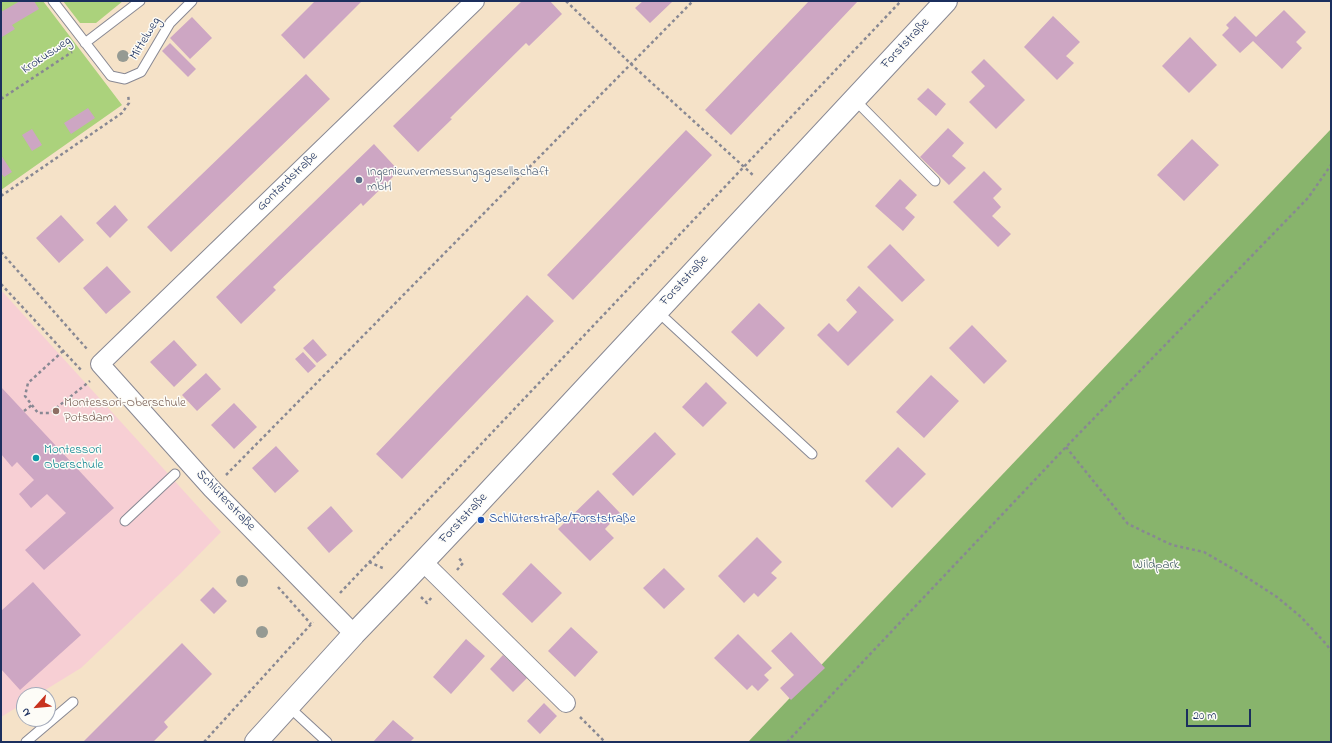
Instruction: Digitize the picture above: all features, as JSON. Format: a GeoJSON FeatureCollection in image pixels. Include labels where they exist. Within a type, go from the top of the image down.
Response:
{"type":"FeatureCollection","features":[{"type":"Feature","properties":{"kind":"street","name":"Gontardstraße"},"geometry":{"type":"LineString","coordinates":[[100,364],[475,1]]}},
{"type":"Feature","properties":{"kind":"street","name":"Forststraße"},"geometry":{"type":"LineString","coordinates":[[256,742],[354,634],[423,562],[946,1]]}},
{"type":"Feature","properties":{"kind":"street","name":"Schlüterstraße"},"geometry":{"type":"LineString","coordinates":[[100,364],[212,489],[354,634]]}},
{"type":"Feature","properties":{"kind":"street"},"geometry":{"type":"LineString","coordinates":[[423,562],[566,703]]}},
{"type":"Feature","properties":{"kind":"lane"},"geometry":{"type":"LineString","coordinates":[[53,1],[111,76],[125,79]]}},
{"type":"Feature","properties":{"kind":"lane","name":"Mittelweg"},"geometry":{"type":"LineString","coordinates":[[84,43],[140,1]]}},
{"type":"Feature","properties":{"kind":"lane","name":"Mittelweg"},"geometry":{"type":"LineString","coordinates":[[125,79],[141,72],[170,23],[192,1]]}},
{"type":"Feature","properties":{"kind":"lane"},"geometry":{"type":"LineString","coordinates":[[854,99],[935,181]]}},
{"type":"Feature","properties":{"kind":"lane"},"geometry":{"type":"LineString","coordinates":[[657,311],[812,454]]}},
{"type":"Feature","properties":{"kind":"lane"},"geometry":{"type":"LineString","coordinates":[[125,521],[175,474]]}},
{"type":"Feature","properties":{"kind":"lane"},"geometry":{"type":"LineString","coordinates":[[26,742],[73,702]]}},
{"type":"Feature","properties":{"kind":"lane"},"geometry":{"type":"LineString","coordinates":[[288,706],[327,742]]}},
{"type":"Feature","properties":{"kind":"path"},"geometry":{"type":"LineString","coordinates":[[566,1],[631,64],[769,190]]}},
{"type":"Feature","properties":{"kind":"path"},"geometry":{"type":"LineString","coordinates":[[212,489],[693,1]]}},
{"type":"Feature","properties":{"kind":"path"},"geometry":{"type":"LineString","coordinates":[[204,742],[328,606],[901,1]]}},
{"type":"Feature","properties":{"kind":"path","name":"Krokusweg"},"geometry":{"type":"LineString","coordinates":[[1,99],[84,43]]}},
{"type":"Feature","properties":{"kind":"path"},"geometry":{"type":"LineString","coordinates":[[1,196],[122,113],[129,103],[125,79]]}},
{"type":"Feature","properties":{"kind":"path"},"geometry":{"type":"LineString","coordinates":[[787,742],[1066,447],[1308,198],[1331,165]]}},
{"type":"Feature","properties":{"kind":"path"},"geometry":{"type":"LineString","coordinates":[[1,254],[100,364]]}},
{"type":"Feature","properties":{"kind":"path"},"geometry":{"type":"LineString","coordinates":[[63,351],[28,383],[25,396],[38,412],[50,413],[91,381]]}},
{"type":"Feature","properties":{"kind":"path"},"geometry":{"type":"LineString","coordinates":[[24,411],[32,405]]}},
{"type":"Feature","properties":{"kind":"path"},"geometry":{"type":"LineString","coordinates":[[1066,447],[1128,524],[1172,545],[1204,552],[1240,573],[1277,597],[1301,617],[1328,645],[1331,651]]}},
{"type":"Feature","properties":{"kind":"path"},"geometry":{"type":"LineString","coordinates":[[566,703],[605,742]]}},
{"type":"Feature","properties":{"kind":"shaded area","name":"Montessori-Oberschule Potsdam"},"geometry":{"type":"Polygon","coordinates":[[[1,290],[221,532],[181,573],[81,668],[50,687],[16,687],[16,708],[1,717],[1,290]]]}},
{"type":"Feature","properties":{"kind":"green space"},"geometry":{"type":"Polygon","coordinates":[[[1,1],[43,1],[122,105],[1,190],[1,1]]]}},
{"type":"Feature","properties":{"kind":"green space"},"geometry":{"type":"Polygon","coordinates":[[[63,1],[123,1],[96,23],[80,23],[63,1]]]}},
{"type":"Feature","properties":{"kind":"green space","name":"Wildpark"},"geometry":{"type":"Polygon","coordinates":[[[1331,129],[1331,742],[748,742],[1331,129]]]}},
{"type":"Feature","properties":{"kind":"building"},"geometry":{"type":"Polygon","coordinates":[[[20,1],[34,1],[39,9],[12,25],[15,29],[2,37],[1,12],[20,1]]]}},
{"type":"Feature","properties":{"kind":"building"},"geometry":{"type":"Polygon","coordinates":[[[315,1],[362,1],[304,59],[281,35],[315,1]]]}},
{"type":"Feature","properties":{"kind":"building"},"geometry":{"type":"Polygon","coordinates":[[[522,1],[550,1],[562,14],[529,46],[526,43],[418,152],[393,126],[522,1]]]}},
{"type":"Feature","properties":{"kind":"building"},"geometry":{"type":"Polygon","coordinates":[[[643,1],[672,2],[650,23],[635,8],[643,1]]]}},
{"type":"Feature","properties":{"kind":"building"},"geometry":{"type":"Polygon","coordinates":[[[809,1],[858,1],[731,135],[705,110],[809,1]]]}},
{"type":"Feature","properties":{"kind":"building"},"geometry":{"type":"Polygon","coordinates":[[[1284,10],[1306,32],[1296,42],[1302,48],[1282,69],[1253,41],[1240,53],[1222,35],[1229,28],[1226,25],[1235,16],[1256,37],[1284,10]]]}},
{"type":"Feature","properties":{"kind":"building"},"geometry":{"type":"Polygon","coordinates":[[[1053,16],[1080,42],[1066,56],[1074,63],[1057,80],[1024,47],[1053,16]]]}},
{"type":"Feature","properties":{"kind":"building"},"geometry":{"type":"Polygon","coordinates":[[[192,17],[212,38],[190,59],[170,38],[192,17]]]}},
{"type":"Feature","properties":{"kind":"building"},"geometry":{"type":"Polygon","coordinates":[[[1190,37],[1217,65],[1189,93],[1162,66],[1190,37]]]}},
{"type":"Feature","properties":{"kind":"building"},"geometry":{"type":"Polygon","coordinates":[[[170,43],[196,69],[188,77],[162,51],[170,43]]]}},
{"type":"Feature","properties":{"kind":"building"},"geometry":{"type":"Polygon","coordinates":[[[984,59],[1025,100],[996,129],[969,102],[985,86],[971,72],[984,59]]]}},
{"type":"Feature","properties":{"kind":"building"},"geometry":{"type":"Polygon","coordinates":[[[306,74],[330,99],[171,252],[147,227],[306,74]]]}},
{"type":"Feature","properties":{"kind":"building"},"geometry":{"type":"Polygon","coordinates":[[[928,88],[946,104],[936,116],[917,99],[928,88]]]}},
{"type":"Feature","properties":{"kind":"building"},"geometry":{"type":"Polygon","coordinates":[[[88,108],[95,118],[71,134],[64,123],[88,108]]]}},
{"type":"Feature","properties":{"kind":"building"},"geometry":{"type":"Polygon","coordinates":[[[948,128],[964,143],[952,156],[966,168],[949,185],[920,157],[948,128]]]}},
{"type":"Feature","properties":{"kind":"building"},"geometry":{"type":"Polygon","coordinates":[[[32,129],[42,145],[32,151],[22,135],[32,129]]]}},
{"type":"Feature","properties":{"kind":"building"},"geometry":{"type":"Polygon","coordinates":[[[686,130],[712,155],[573,300],[547,275],[686,130]]]}},
{"type":"Feature","properties":{"kind":"building"},"geometry":{"type":"Polygon","coordinates":[[[1192,139],[1219,165],[1184,201],[1157,175],[1192,139]]]}},
{"type":"Feature","properties":{"kind":"building"},"geometry":{"type":"Polygon","coordinates":[[[374,144],[399,171],[363,206],[361,203],[273,287],[276,290],[241,324],[216,297],[374,144]]]}},
{"type":"Feature","properties":{"kind":"building"},"geometry":{"type":"Polygon","coordinates":[[[1,155],[12,172],[4,177],[1,173],[1,155]]]}},
{"type":"Feature","properties":{"kind":"building"},"geometry":{"type":"Polygon","coordinates":[[[984,171],[1002,189],[993,198],[1001,207],[992,216],[1011,234],[998,247],[953,202],[984,171]]]}},
{"type":"Feature","properties":{"kind":"building"},"geometry":{"type":"Polygon","coordinates":[[[900,179],[917,195],[905,208],[915,217],[903,231],[875,206],[900,179]]]}},
{"type":"Feature","properties":{"kind":"building"},"geometry":{"type":"Polygon","coordinates":[[[115,205],[128,220],[110,238],[96,223],[115,205]]]}},
{"type":"Feature","properties":{"kind":"building"},"geometry":{"type":"Polygon","coordinates":[[[61,215],[84,240],[59,263],[36,238],[61,215]]]}},
{"type":"Feature","properties":{"kind":"building"},"geometry":{"type":"Polygon","coordinates":[[[890,244],[925,280],[902,302],[867,267],[890,244]]]}},
{"type":"Feature","properties":{"kind":"building"},"geometry":{"type":"Polygon","coordinates":[[[107,266],[131,292],[106,314],[83,288],[107,266]]]}},
{"type":"Feature","properties":{"kind":"building"},"geometry":{"type":"Polygon","coordinates":[[[859,286],[894,320],[848,366],[817,335],[829,323],[838,332],[857,312],[846,300],[859,286]]]}},
{"type":"Feature","properties":{"kind":"building"},"geometry":{"type":"Polygon","coordinates":[[[527,295],[554,321],[402,479],[376,454],[527,295]]]}},
{"type":"Feature","properties":{"kind":"building"},"geometry":{"type":"Polygon","coordinates":[[[759,303],[785,328],[757,357],[731,332],[759,303]]]}},
{"type":"Feature","properties":{"kind":"building"},"geometry":{"type":"Polygon","coordinates":[[[972,325],[1007,361],[984,384],[949,348],[972,325]]]}},
{"type":"Feature","properties":{"kind":"building"},"geometry":{"type":"Polygon","coordinates":[[[313,339],[327,355],[317,363],[303,348],[313,339]]]}},
{"type":"Feature","properties":{"kind":"building"},"geometry":{"type":"Polygon","coordinates":[[[174,340],[197,365],[174,387],[150,362],[174,340]]]}},
{"type":"Feature","properties":{"kind":"building"},"geometry":{"type":"Polygon","coordinates":[[[303,352],[316,366],[308,373],[295,359],[303,352]]]}},
{"type":"Feature","properties":{"kind":"building"},"geometry":{"type":"Polygon","coordinates":[[[206,373],[221,389],[197,411],[182,395],[206,373]]]}},
{"type":"Feature","properties":{"kind":"building"},"geometry":{"type":"Polygon","coordinates":[[[931,375],[959,401],[924,438],[896,412],[931,375]]]}},
{"type":"Feature","properties":{"kind":"building"},"geometry":{"type":"Polygon","coordinates":[[[706,382],[727,403],[703,427],[682,407],[706,382]]]}},
{"type":"Feature","properties":{"kind":"building","name":"Montessori Oberschule"},"geometry":{"type":"Polygon","coordinates":[[[1,387],[114,508],[44,570],[25,550],[66,513],[47,494],[31,508],[19,494],[34,480],[17,462],[12,467],[1,454],[1,387]]]}},
{"type":"Feature","properties":{"kind":"building"},"geometry":{"type":"Polygon","coordinates":[[[234,403],[257,427],[234,449],[211,425],[234,403]]]}},
{"type":"Feature","properties":{"kind":"building"},"geometry":{"type":"Polygon","coordinates":[[[655,432],[676,454],[633,496],[612,474],[655,432]]]}},
{"type":"Feature","properties":{"kind":"building"},"geometry":{"type":"Polygon","coordinates":[[[276,446],[299,471],[275,493],[252,468],[276,446]]]}},
{"type":"Feature","properties":{"kind":"building"},"geometry":{"type":"Polygon","coordinates":[[[898,447],[926,474],[892,508],[865,481],[898,447]]]}},
{"type":"Feature","properties":{"kind":"building"},"geometry":{"type":"Polygon","coordinates":[[[598,490],[620,513],[605,529],[614,538],[590,561],[558,529],[598,490]]]}},
{"type":"Feature","properties":{"kind":"building"},"geometry":{"type":"Polygon","coordinates":[[[331,506],[353,531],[329,553],[307,528],[331,506]]]}},
{"type":"Feature","properties":{"kind":"building"},"geometry":{"type":"Polygon","coordinates":[[[757,537],[782,562],[771,573],[777,578],[758,597],[754,593],[744,603],[718,576],[757,537]]]}},
{"type":"Feature","properties":{"kind":"building"},"geometry":{"type":"Polygon","coordinates":[[[531,563],[562,593],[532,623],[502,594],[531,563]]]}},
{"type":"Feature","properties":{"kind":"building"},"geometry":{"type":"Polygon","coordinates":[[[664,568],[685,589],[664,609],[643,588],[664,568]]]}},
{"type":"Feature","properties":{"kind":"building"},"geometry":{"type":"Polygon","coordinates":[[[33,582],[81,635],[23,687],[17,687],[1,669],[1,611],[33,582]]]}},
{"type":"Feature","properties":{"kind":"building"},"geometry":{"type":"Polygon","coordinates":[[[213,587],[227,601],[214,614],[200,600],[213,587]]]}},
{"type":"Feature","properties":{"kind":"building"},"geometry":{"type":"Polygon","coordinates":[[[571,627],[598,652],[575,677],[548,651],[571,627]]]}},
{"type":"Feature","properties":{"kind":"building"},"geometry":{"type":"Polygon","coordinates":[[[791,632],[825,668],[791,700],[780,688],[794,675],[771,651],[791,632]]]}},
{"type":"Feature","properties":{"kind":"building"},"geometry":{"type":"Polygon","coordinates":[[[738,634],[772,668],[764,675],[769,680],[758,691],[752,685],[747,690],[714,658],[738,634]]]}},
{"type":"Feature","properties":{"kind":"building"},"geometry":{"type":"Polygon","coordinates":[[[466,639],[485,656],[451,694],[433,677],[466,639]]]}},
{"type":"Feature","properties":{"kind":"building"},"geometry":{"type":"Polygon","coordinates":[[[182,643],[212,674],[164,722],[168,727],[153,742],[83,742],[182,643]]]}},
{"type":"Feature","properties":{"kind":"building"},"geometry":{"type":"Polygon","coordinates":[[[503,655],[527,678],[513,692],[490,669],[503,655]]]}},
{"type":"Feature","properties":{"kind":"building"},"geometry":{"type":"Polygon","coordinates":[[[544,703],[557,716],[540,734],[527,721],[544,703]]]}},
{"type":"Feature","properties":{"kind":"building"},"geometry":{"type":"Polygon","coordinates":[[[393,720],[414,738],[410,742],[373,742],[393,720]]]}},
{"type":"Feature","properties":{"kind":"place","name":"Ingenieurvermessungsgesellschaft mbH"},"geometry":{"type":"Point","coordinates":[359,180]}},
{"type":"Feature","properties":{"kind":"place","name":"Montessori-Oberschule Potsdam"},"geometry":{"type":"Point","coordinates":[56,411]}},
{"type":"Feature","properties":{"kind":"place","name":"Montessori Oberschule"},"geometry":{"type":"Point","coordinates":[36,458]}},
{"type":"Feature","properties":{"kind":"place","name":"Schlüterstraße/Forststraße"},"geometry":{"type":"Point","coordinates":[481,520]}}]}
